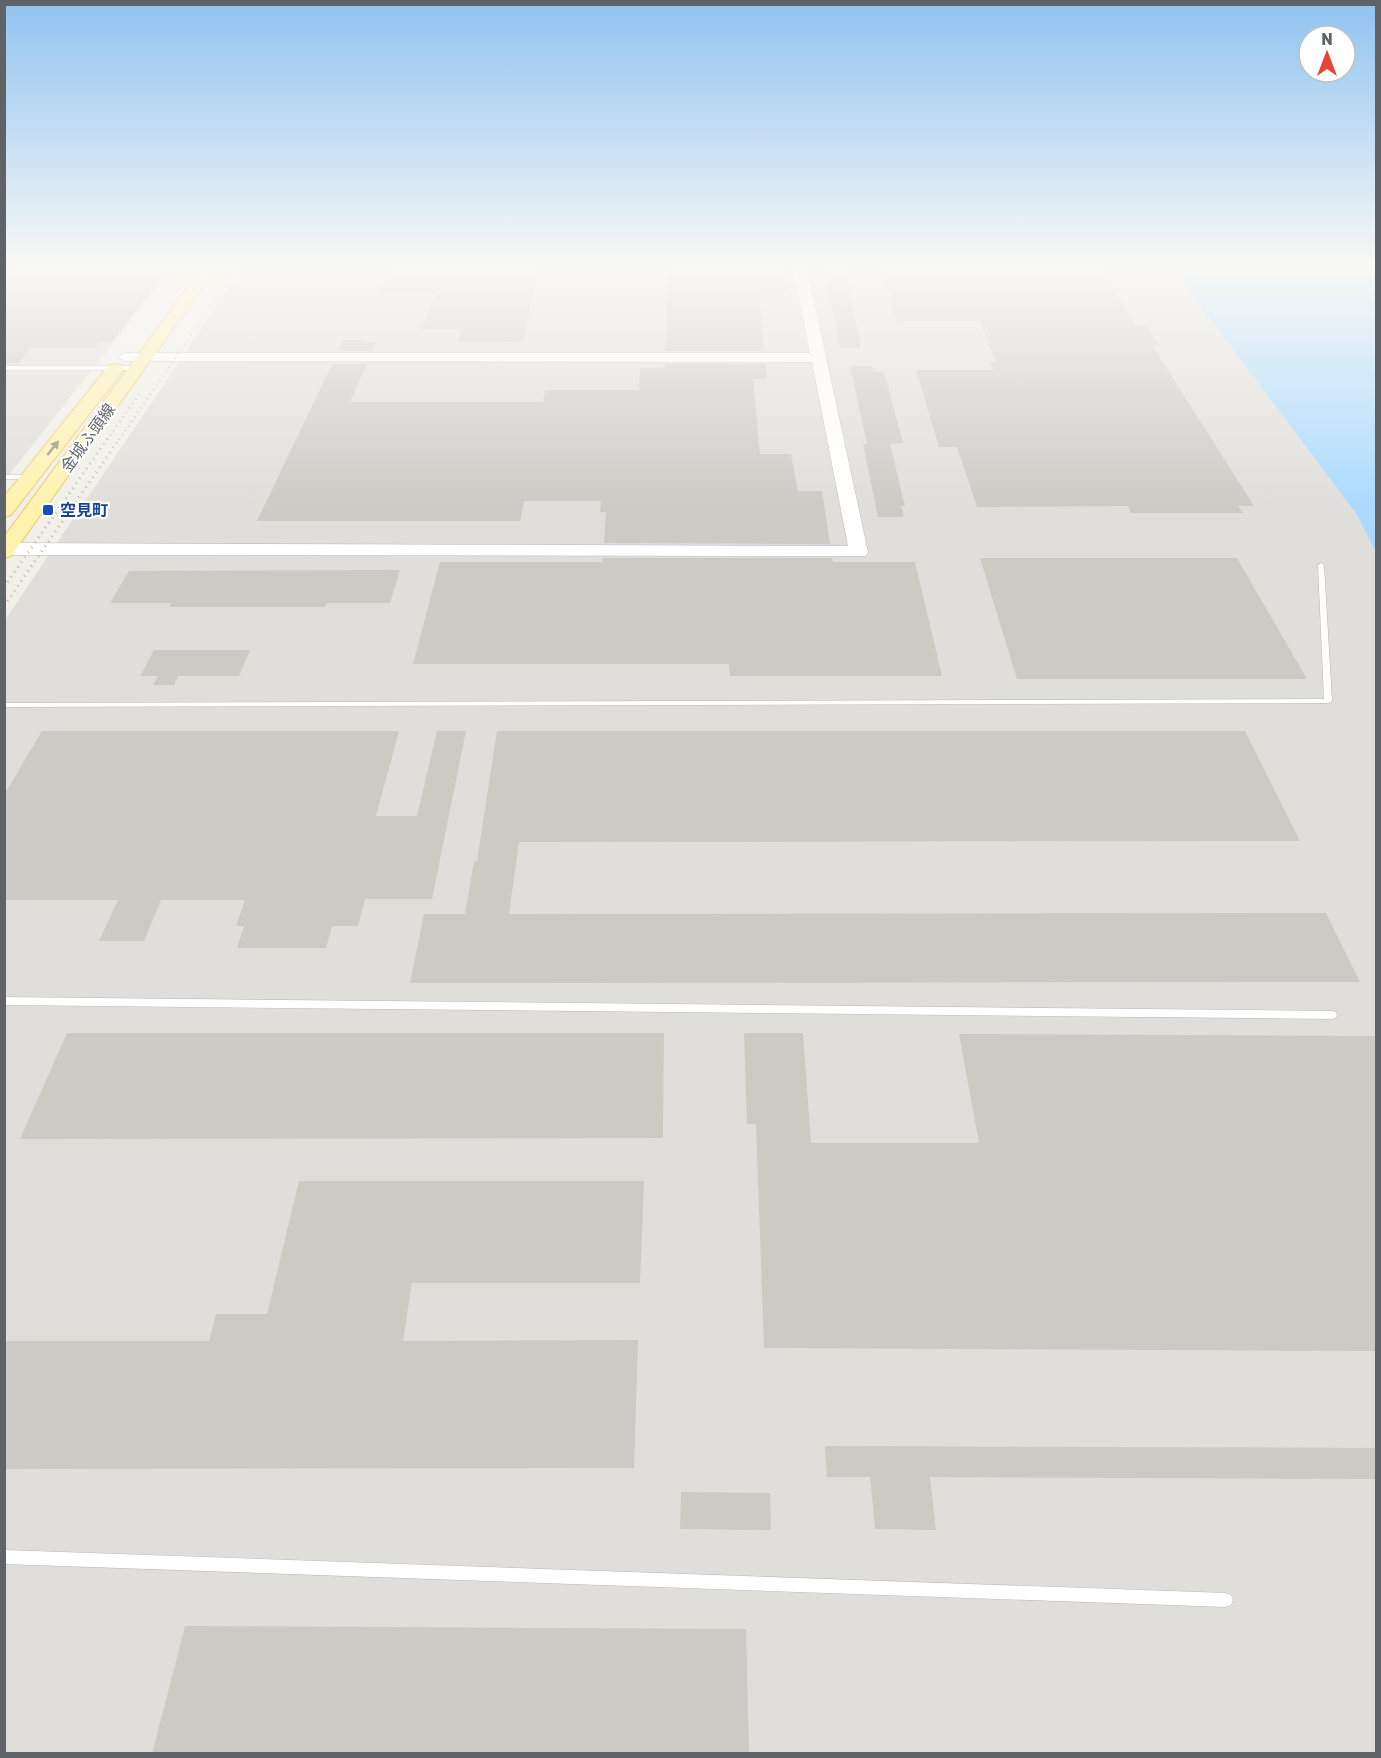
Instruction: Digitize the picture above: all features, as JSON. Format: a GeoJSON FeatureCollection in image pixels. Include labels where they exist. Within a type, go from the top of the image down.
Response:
{"type":"FeatureCollection","features":[{"type":"Feature","properties":{"kind":"main road","name":"金城ふ頭線"},"geometry":{"type":"LineString","coordinates":[[5,550],[142,346]]}},
{"type":"Feature","properties":{"kind":"main road","name":"金城ふ頭線"},"geometry":{"type":"LineString","coordinates":[[4,511],[30,477],[146,346]]}},
{"type":"Feature","properties":{"kind":"street"},"geometry":{"type":"LineString","coordinates":[[5,550],[859,552],[817,346]]}},
{"type":"Feature","properties":{"kind":"street"},"geometry":{"type":"LineString","coordinates":[[132,363],[820,358]]}},
{"type":"Feature","properties":{"kind":"lane"},"geometry":{"type":"LineString","coordinates":[[4,368],[132,363]]}},
{"type":"Feature","properties":{"kind":"lane"},"geometry":{"type":"LineString","coordinates":[[4,477],[30,477]]}},
{"type":"Feature","properties":{"kind":"lane"},"geometry":{"type":"LineString","coordinates":[[4,705],[1328,701],[1321,565]]}},
{"type":"Feature","properties":{"kind":"lane"},"geometry":{"type":"LineString","coordinates":[[4,1001],[1332,1015]]}},
{"type":"Feature","properties":{"kind":"lane"},"geometry":{"type":"LineString","coordinates":[[4,1557],[1226,1600]]}},
{"type":"Feature","properties":{"kind":"shaded area"},"geometry":{"type":"Polygon","coordinates":[[[5,346],[110,346],[5,480],[5,346]]]}},
{"type":"Feature","properties":{"kind":"shaded area"},"geometry":{"type":"Polygon","coordinates":[[[190,346],[1230,346],[1357,515],[1376,553],[1376,1753],[5,1754],[5,620],[190,346]]]}},
{"type":"Feature","properties":{"kind":"water"},"geometry":{"type":"Polygon","coordinates":[[[1230,346],[1376,346],[1376,553],[1357,515],[1230,346]]]}},
{"type":"Feature","properties":{"kind":"building"},"geometry":{"type":"Polygon","coordinates":[[[4,346],[97,346],[95,348],[31,348],[18,363],[4,363],[4,346]]]}},
{"type":"Feature","properties":{"kind":"building"},"geometry":{"type":"Polygon","coordinates":[[[340,346],[374,346],[372,351],[338,351],[340,346]]]}},
{"type":"Feature","properties":{"kind":"building"},"geometry":{"type":"Polygon","coordinates":[[[665,346],[764,346],[764,351],[665,351],[665,346]]]}},
{"type":"Feature","properties":{"kind":"building"},"geometry":{"type":"Polygon","coordinates":[[[840,346],[861,346],[861,348],[840,348],[840,346]]]}},
{"type":"Feature","properties":{"kind":"building"},"geometry":{"type":"Polygon","coordinates":[[[990,346],[1153,346],[1254,506],[1238,506],[1243,513],[1131,513],[1128,506],[977,507],[957,447],[939,447],[916,370],[993,370],[990,362],[996,362],[990,346]]]}},
{"type":"Feature","properties":{"kind":"building"},"geometry":{"type":"Polygon","coordinates":[[[332,364],[367,364],[350,402],[543,402],[545,390],[639,390],[640,368],[665,368],[665,364],[766,364],[767,379],[753,379],[760,454],[791,454],[798,491],[822,491],[830,544],[604,543],[606,512],[600,512],[601,501],[524,501],[520,521],[257,521],[332,364]]]}},
{"type":"Feature","properties":{"kind":"building"},"geometry":{"type":"Polygon","coordinates":[[[850,366],[872,366],[873,372],[884,372],[903,443],[890,444],[905,506],[901,506],[904,517],[878,517],[863,444],[867,444],[850,366]]]}},
{"type":"Feature","properties":{"kind":"building"},"geometry":{"type":"Polygon","coordinates":[[[603,558],[832,558],[833,562],[915,562],[942,676],[730,676],[729,664],[413,664],[440,562],[602,562],[603,558]]]}},
{"type":"Feature","properties":{"kind":"building"},"geometry":{"type":"Polygon","coordinates":[[[980,558],[1237,558],[1307,679],[1017,679],[980,558]]]}},
{"type":"Feature","properties":{"kind":"building"},"geometry":{"type":"Polygon","coordinates":[[[400,570],[390,603],[327,603],[325,607],[169,607],[171,603],[110,603],[129,571],[400,570]]]}},
{"type":"Feature","properties":{"kind":"building"},"geometry":{"type":"Polygon","coordinates":[[[154,650],[250,650],[239,676],[178,676],[174,685],[153,685],[158,676],[140,676],[154,650]]]}},
{"type":"Feature","properties":{"kind":"building"},"geometry":{"type":"Polygon","coordinates":[[[42,731],[399,731],[376,816],[417,816],[437,731],[466,731],[432,899],[365,899],[358,926],[332,926],[326,948],[237,948],[244,926],[236,926],[245,900],[161,900],[144,941],[99,941],[118,900],[4,900],[4,795],[42,731]]]}},
{"type":"Feature","properties":{"kind":"building"},"geometry":{"type":"Polygon","coordinates":[[[497,731],[1245,731],[1300,841],[519,842],[509,914],[1326,913],[1360,982],[410,983],[424,914],[465,914],[474,861],[477,861],[497,731]]]}},
{"type":"Feature","properties":{"kind":"building"},"geometry":{"type":"Polygon","coordinates":[[[67,1033],[664,1033],[663,1138],[20,1139],[67,1033]]]}},
{"type":"Feature","properties":{"kind":"building"},"geometry":{"type":"Polygon","coordinates":[[[744,1033],[803,1033],[811,1143],[979,1143],[959,1034],[1377,1036],[1377,1351],[764,1348],[756,1124],[747,1124],[744,1033]]]}},
{"type":"Feature","properties":{"kind":"building"},"geometry":{"type":"Polygon","coordinates":[[[299,1181],[644,1181],[640,1283],[412,1283],[403,1341],[638,1340],[634,1468],[4,1469],[4,1341],[209,1341],[216,1314],[267,1314],[299,1181]]]}},
{"type":"Feature","properties":{"kind":"building"},"geometry":{"type":"Polygon","coordinates":[[[825,1446],[1377,1448],[1377,1479],[930,1477],[936,1530],[875,1529],[870,1477],[827,1477],[825,1446]]]}},
{"type":"Feature","properties":{"kind":"building"},"geometry":{"type":"Polygon","coordinates":[[[681,1492],[770,1493],[771,1530],[680,1529],[681,1492]]]}},
{"type":"Feature","properties":{"kind":"building"},"geometry":{"type":"Polygon","coordinates":[[[185,1626],[746,1629],[749,1754],[152,1754],[185,1626]]]}},
{"type":"Feature","properties":{"kind":"railway"},"geometry":{"type":"LineString","coordinates":[[119,440],[184,346]]}},
{"type":"Feature","properties":{"kind":"railway"},"geometry":{"type":"LineString","coordinates":[[107,440],[140,393]]}},
{"type":"Feature","properties":{"kind":"railway"},"geometry":{"type":"LineString","coordinates":[[4,587],[108,438]]}},
{"type":"Feature","properties":{"kind":"railway"},"geometry":{"type":"LineString","coordinates":[[4,606],[120,438]]}},
{"type":"Feature","properties":{"kind":"place","name":"空見町"},"geometry":{"type":"Point","coordinates":[48,510]}}]}
